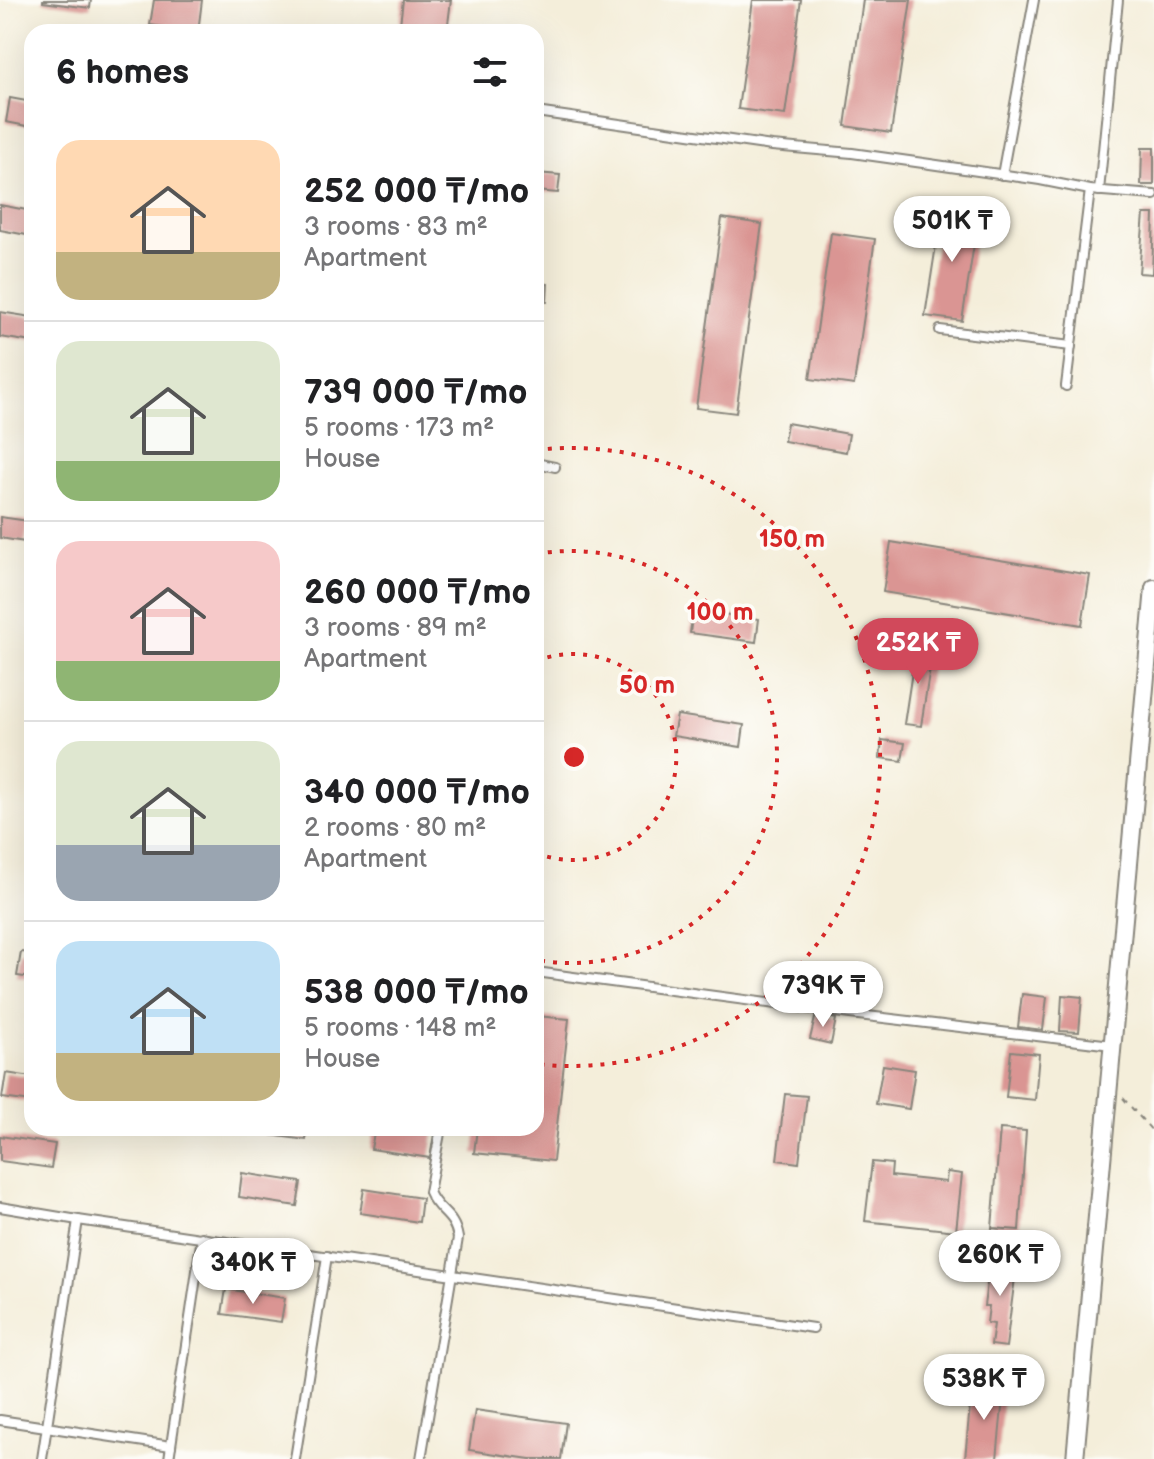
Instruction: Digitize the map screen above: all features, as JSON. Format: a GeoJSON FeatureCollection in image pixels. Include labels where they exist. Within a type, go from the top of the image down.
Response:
{"type":"FeatureCollection","features":[{"type":"Feature","properties":{"kind":"street"},"geometry":{"type":"LineString","coordinates":[[1075,1459],[1154,588]]}},
{"type":"Feature","properties":{"kind":"lane"},"geometry":{"type":"LineString","coordinates":[[1002,175],[1034,0]]}},
{"type":"Feature","properties":{"kind":"lane"},"geometry":{"type":"LineString","coordinates":[[1066,386],[1118,0]]}},
{"type":"Feature","properties":{"kind":"lane"},"geometry":{"type":"LineString","coordinates":[[544,113],[772,146],[852,153],[1094,190],[1154,195]]}},
{"type":"Feature","properties":{"kind":"lane"},"geometry":{"type":"LineString","coordinates":[[940,330],[1071,346]]}},
{"type":"Feature","properties":{"kind":"lane"},"geometry":{"type":"LineString","coordinates":[[544,465],[555,467]]}},
{"type":"Feature","properties":{"kind":"lane"},"geometry":{"type":"LineString","coordinates":[[544,973],[1112,1045]]}},
{"type":"Feature","properties":{"kind":"lane"},"geometry":{"type":"LineString","coordinates":[[421,1459],[458,1238],[456,1226],[433,1201],[429,1192],[440,1136]]}},
{"type":"Feature","properties":{"kind":"lane"},"geometry":{"type":"LineString","coordinates":[[0,1207],[813,1328]]}},
{"type":"Feature","properties":{"kind":"lane"},"geometry":{"type":"LineString","coordinates":[[42,1459],[78,1220]]}},
{"type":"Feature","properties":{"kind":"lane"},"geometry":{"type":"LineString","coordinates":[[169,1459],[202,1237]]}},
{"type":"Feature","properties":{"kind":"lane"},"geometry":{"type":"LineString","coordinates":[[295,1459],[327,1256]]}},
{"type":"Feature","properties":{"kind":"lane"},"geometry":{"type":"LineString","coordinates":[[0,1420],[171,1446]]}},
{"type":"Feature","properties":{"kind":"path"},"geometry":{"type":"LineString","coordinates":[[1109,1083],[1154,1133]]}},
{"type":"Feature","properties":{"kind":"building"},"geometry":{"type":"Polygon","coordinates":[[[43,0],[91,0],[90,8],[43,0]]]}},
{"type":"Feature","properties":{"kind":"building"},"geometry":{"type":"Polygon","coordinates":[[[154,0],[202,0],[199,24],[150,24],[154,0]]]}},
{"type":"Feature","properties":{"kind":"building"},"geometry":{"type":"Polygon","coordinates":[[[403,0],[451,0],[448,24],[400,24],[403,0]]]}},
{"type":"Feature","properties":{"kind":"building"},"geometry":{"type":"Polygon","coordinates":[[[753,0],[801,0],[785,115],[738,109],[753,0]]]}},
{"type":"Feature","properties":{"kind":"building"},"geometry":{"type":"Polygon","coordinates":[[[863,0],[911,0],[891,133],[845,126],[863,0]]]}},
{"type":"Feature","properties":{"kind":"building"},"geometry":{"type":"Polygon","coordinates":[[[10,98],[24,101],[24,125],[6,122],[10,98]]]}},
{"type":"Feature","properties":{"kind":"building"},"geometry":{"type":"Polygon","coordinates":[[[1142,148],[1154,148],[1154,185],[1141,185],[1142,148]]]}},
{"type":"Feature","properties":{"kind":"building"},"geometry":{"type":"Polygon","coordinates":[[[544,174],[560,175],[558,193],[544,192],[544,174]]]}},
{"type":"Feature","properties":{"kind":"building"},"geometry":{"type":"Polygon","coordinates":[[[0,205],[24,210],[24,234],[0,230],[0,205]]]}},
{"type":"Feature","properties":{"kind":"building"},"geometry":{"type":"Polygon","coordinates":[[[942,207],[979,212],[962,321],[925,316],[942,207]]]}},
{"type":"Feature","properties":{"kind":"building"},"geometry":{"type":"Polygon","coordinates":[[[1144,214],[1154,214],[1152,274],[1139,273],[1144,214]]]}},
{"type":"Feature","properties":{"kind":"building"},"geometry":{"type":"Polygon","coordinates":[[[722,218],[762,224],[736,413],[696,408],[722,218]]]}},
{"type":"Feature","properties":{"kind":"building"},"geometry":{"type":"Polygon","coordinates":[[[831,233],[875,239],[854,385],[810,379],[831,233]]]}},
{"type":"Feature","properties":{"kind":"building"},"geometry":{"type":"Polygon","coordinates":[[[544,284],[548,284],[547,302],[544,302],[544,284]]]}},
{"type":"Feature","properties":{"kind":"building"},"geometry":{"type":"Polygon","coordinates":[[[0,312],[24,316],[24,341],[0,337],[0,312]]]}},
{"type":"Feature","properties":{"kind":"building"},"geometry":{"type":"Polygon","coordinates":[[[787,423],[849,434],[846,452],[784,441],[787,423]]]}},
{"type":"Feature","properties":{"kind":"building"},"geometry":{"type":"Polygon","coordinates":[[[0,517],[24,520],[24,542],[0,538],[0,517]]]}},
{"type":"Feature","properties":{"kind":"building"},"geometry":{"type":"Polygon","coordinates":[[[891,542],[1090,575],[1082,625],[883,592],[891,542]]]}},
{"type":"Feature","properties":{"kind":"building"},"geometry":{"type":"Polygon","coordinates":[[[693,610],[759,619],[756,642],[690,633],[693,610]]]}},
{"type":"Feature","properties":{"kind":"building"},"geometry":{"type":"Polygon","coordinates":[[[916,645],[933,648],[921,726],[904,724],[916,645]]]}},
{"type":"Feature","properties":{"kind":"building"},"geometry":{"type":"Polygon","coordinates":[[[677,715],[744,725],[741,747],[673,736],[677,715]]]}},
{"type":"Feature","properties":{"kind":"building"},"geometry":{"type":"Polygon","coordinates":[[[882,740],[905,743],[902,761],[880,758],[882,740]]]}},
{"type":"Feature","properties":{"kind":"building"},"geometry":{"type":"Polygon","coordinates":[[[21,952],[24,952],[24,977],[17,976],[21,952]]]}},
{"type":"Feature","properties":{"kind":"building"},"geometry":{"type":"Polygon","coordinates":[[[1022,994],[1047,997],[1043,1030],[1018,1027],[1022,994]]]}},
{"type":"Feature","properties":{"kind":"building"},"geometry":{"type":"Polygon","coordinates":[[[1062,995],[1082,997],[1079,1032],[1060,1031],[1062,995]]]}},
{"type":"Feature","properties":{"kind":"building"},"geometry":{"type":"Polygon","coordinates":[[[816,1014],[836,1019],[831,1044],[810,1039],[816,1014]]]}},
{"type":"Feature","properties":{"kind":"building"},"geometry":{"type":"Polygon","coordinates":[[[544,1017],[569,1019],[553,1161],[474,1153],[476,1136],[544,1136],[544,1017]]]}},
{"type":"Feature","properties":{"kind":"building"},"geometry":{"type":"Polygon","coordinates":[[[1011,1051],[1039,1054],[1035,1100],[1006,1097],[1011,1051]]]}},
{"type":"Feature","properties":{"kind":"building"},"geometry":{"type":"Polygon","coordinates":[[[883,1065],[915,1070],[909,1109],[876,1104],[883,1065]]]}},
{"type":"Feature","properties":{"kind":"building"},"geometry":{"type":"Polygon","coordinates":[[[6,1073],[24,1076],[24,1101],[2,1098],[6,1073]]]}},
{"type":"Feature","properties":{"kind":"building"},"geometry":{"type":"Polygon","coordinates":[[[785,1094],[807,1096],[799,1163],[777,1160],[785,1094]]]}},
{"type":"Feature","properties":{"kind":"building"},"geometry":{"type":"Polygon","coordinates":[[[1000,1129],[1026,1131],[1019,1230],[992,1228],[1000,1129]]]}},
{"type":"Feature","properties":{"kind":"building"},"geometry":{"type":"Polygon","coordinates":[[[0,1136],[55,1144],[51,1168],[0,1161],[0,1136]]]}},
{"type":"Feature","properties":{"kind":"building"},"geometry":{"type":"Polygon","coordinates":[[[276,1136],[307,1136],[306,1140],[276,1136]]]}},
{"type":"Feature","properties":{"kind":"building"},"geometry":{"type":"Polygon","coordinates":[[[373,1136],[434,1136],[430,1158],[371,1149],[373,1136]]]}},
{"type":"Feature","properties":{"kind":"building"},"geometry":{"type":"Polygon","coordinates":[[[872,1162],[892,1164],[891,1176],[946,1182],[947,1172],[962,1174],[956,1231],[865,1221],[872,1162]]]}},
{"type":"Feature","properties":{"kind":"building"},"geometry":{"type":"Polygon","coordinates":[[[242,1173],[301,1182],[297,1206],[239,1197],[242,1173]]]}},
{"type":"Feature","properties":{"kind":"building"},"geometry":{"type":"Polygon","coordinates":[[[364,1189],[422,1198],[419,1222],[360,1213],[364,1189]]]}},
{"type":"Feature","properties":{"kind":"building"},"geometry":{"type":"Polygon","coordinates":[[[990,1259],[1017,1262],[1006,1347],[991,1345],[994,1324],[987,1323],[989,1306],[984,1306],[990,1259]]]}},
{"type":"Feature","properties":{"kind":"building"},"geometry":{"type":"Polygon","coordinates":[[[226,1289],[285,1298],[281,1322],[222,1314],[226,1289]]]}},
{"type":"Feature","properties":{"kind":"building"},"geometry":{"type":"Polygon","coordinates":[[[972,1384],[1004,1387],[997,1459],[965,1459],[972,1384]]]}},
{"type":"Feature","properties":{"kind":"building"},"geometry":{"type":"Polygon","coordinates":[[[475,1410],[566,1423],[561,1459],[530,1459],[469,1450],[475,1410]]]}}]}
